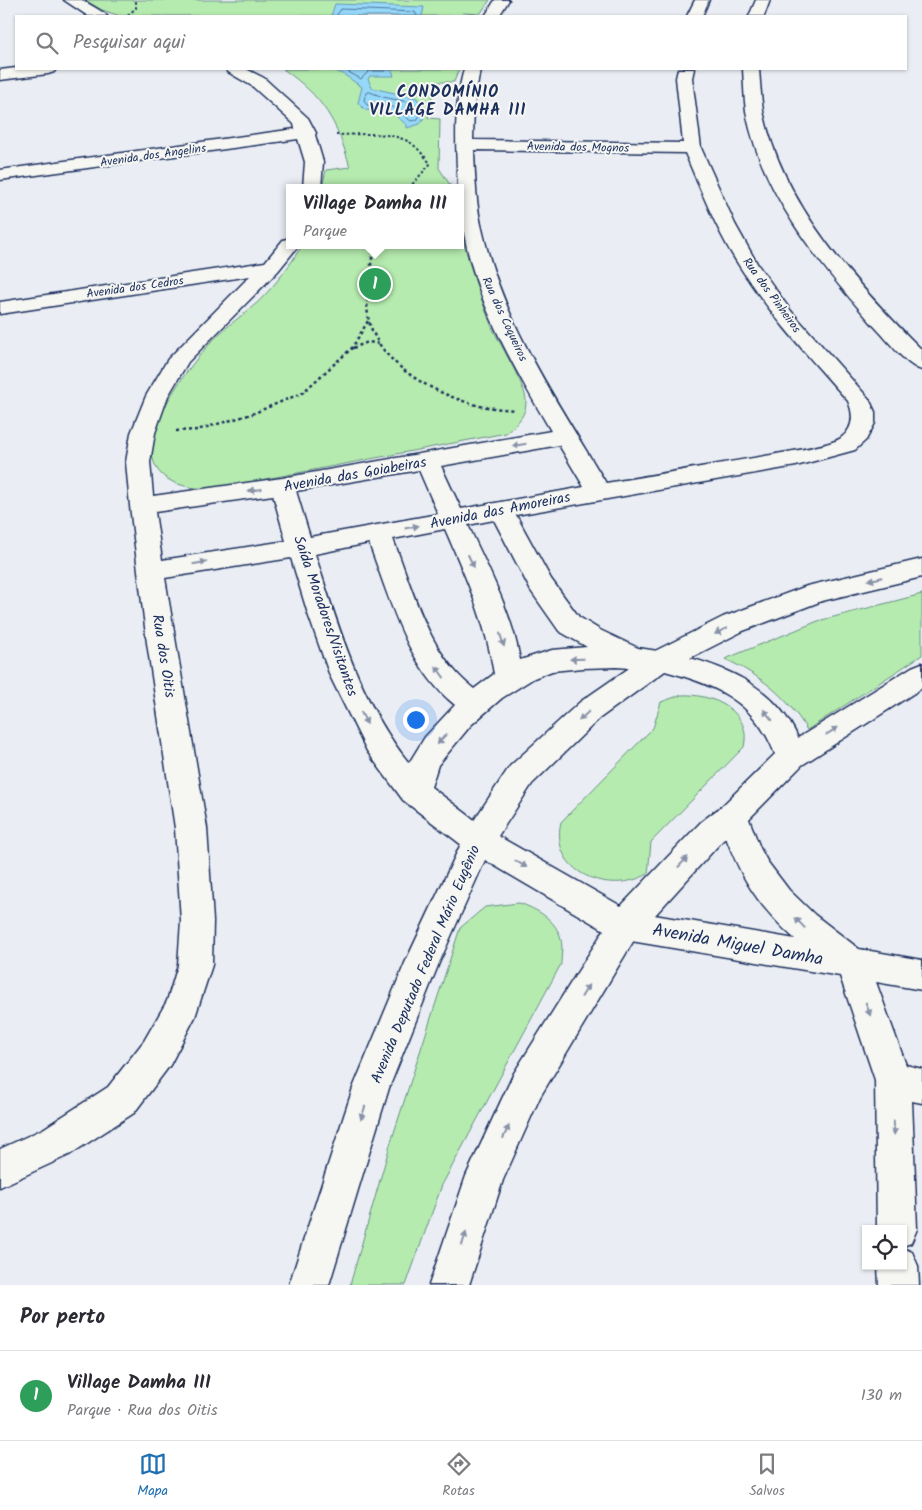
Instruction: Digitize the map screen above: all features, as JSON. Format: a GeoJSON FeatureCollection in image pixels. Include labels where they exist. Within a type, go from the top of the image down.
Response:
{"type":"FeatureCollection","features":[{"type":"Feature","properties":{"kind":"street"},"geometry":{"type":"LineString","coordinates":[[71,0],[97,15]]}},
{"type":"Feature","properties":{"kind":"street"},"geometry":{"type":"LineString","coordinates":[[493,15],[502,0]]}},
{"type":"Feature","properties":{"kind":"street"},"geometry":{"type":"LineString","coordinates":[[695,15],[702,0]]}},
{"type":"Feature","properties":{"kind":"street"},"geometry":{"type":"LineString","coordinates":[[757,15],[763,0]]}},
{"type":"Feature","properties":{"kind":"street"},"geometry":{"type":"LineString","coordinates":[[0,75],[40,70]]}},
{"type":"Feature","properties":{"kind":"street"},"geometry":{"type":"LineString","coordinates":[[236,70],[258,82],[302,122],[314,162],[312,184]]}},
{"type":"Feature","properties":{"kind":"street","name":"Rua dos Coqueiros"},"geometry":{"type":"LineString","coordinates":[[472,70],[466,111],[464,146],[469,209],[474,241],[488,283],[558,438],[599,492]]}},
{"type":"Feature","properties":{"kind":"street","name":"Rua dos Pinheiros"},"geometry":{"type":"LineString","coordinates":[[686,70],[684,78],[692,148],[725,224],[748,266],[784,315],[858,399],[864,412],[863,423],[858,435],[847,445]]}},
{"type":"Feature","properties":{"kind":"street"},"geometry":{"type":"LineString","coordinates":[[751,70],[751,88],[757,124],[772,165],[802,220],[876,317],[922,364]]}},
{"type":"Feature","properties":{"kind":"street","name":"Avenida dos Angelins"},"geometry":{"type":"LineString","coordinates":[[0,175],[306,133]]}},
{"type":"Feature","properties":{"kind":"street","name":"Avenida dos Mognos"},"geometry":{"type":"LineString","coordinates":[[464,146],[692,148]]}},
{"type":"Feature","properties":{"kind":"street","name":"Rua dos Oitis"},"geometry":{"type":"LineString","coordinates":[[0,1168],[56,1142],[121,1100],[157,1053],[183,1006],[195,965],[197,921],[191,828],[161,643],[142,506],[138,462],[143,433],[157,396],[179,359],[271,268],[286,249]]}},
{"type":"Feature","properties":{"kind":"street","name":"Avenida dos Cedros"},"geometry":{"type":"LineString","coordinates":[[0,308],[271,268]]}},
{"type":"Feature","properties":{"kind":"street","name":"Avenida das Goiabeiras"},"geometry":{"type":"LineString","coordinates":[[142,506],[282,486],[558,438]]}},
{"type":"Feature","properties":{"kind":"street","name":"Avenida das Amoreiras"},"geometry":{"type":"LineString","coordinates":[[152,571],[300,548],[599,492],[796,458],[847,445]]}},
{"type":"Feature","properties":{"kind":"street"},"geometry":{"type":"LineString","coordinates":[[428,461],[490,603],[503,642],[509,678]]}},
{"type":"Feature","properties":{"kind":"street","name":"Saída Moradores/Visitantes"},"geometry":{"type":"LineString","coordinates":[[282,486],[300,548],[346,684],[374,738],[414,790],[478,840],[625,925]]}},
{"type":"Feature","properties":{"kind":"street"},"geometry":{"type":"LineString","coordinates":[[501,510],[540,584],[570,624],[590,638],[648,659],[693,668],[728,682],[757,702],[779,728],[791,757]]}},
{"type":"Feature","properties":{"kind":"street"},"geometry":{"type":"LineString","coordinates":[[378,533],[415,626],[432,661],[450,686],[475,705]]}},
{"type":"Feature","properties":{"kind":"street","name":"Avenida Deputado Federal Mário Eugênio"},"geometry":{"type":"LineString","coordinates":[[308,1285],[371,1088],[422,963],[478,840],[521,775],[648,659],[816,593],[922,568]]}},
{"type":"Feature","properties":{"kind":"street"},"geometry":{"type":"LineString","coordinates":[[414,790],[426,759],[444,736],[475,705],[509,678],[540,664],[569,659],[648,659]]}},
{"type":"Feature","properties":{"kind":"street"},"geometry":{"type":"LineString","coordinates":[[449,1285],[485,1176],[527,1085],[625,925],[712,831],[733,814],[791,757],[922,674]]}},
{"type":"Feature","properties":{"kind":"street","name":"Avenida Miguel Damha"},"geometry":{"type":"LineString","coordinates":[[733,814],[748,855],[772,894],[808,931],[852,963]]}},
{"type":"Feature","properties":{"kind":"street","name":"Avenida Miguel Damha"},"geometry":{"type":"LineString","coordinates":[[625,925],[922,975]]}},
{"type":"Feature","properties":{"kind":"street"},"geometry":{"type":"LineString","coordinates":[[852,963],[907,1083],[897,1225]]}},
{"type":"Feature","properties":{"kind":"street"},"geometry":{"type":"LineString","coordinates":[[898,1270],[899,1285]]}},
{"type":"Feature","properties":{"kind":"path"},"geometry":{"type":"LineString","coordinates":[[127,15],[136,8],[136,0]]}},
{"type":"Feature","properties":{"kind":"path"},"geometry":{"type":"LineString","coordinates":[[306,133],[382,136],[406,140],[430,163],[412,184]]}},
{"type":"Feature","properties":{"kind":"path"},"geometry":{"type":"LineString","coordinates":[[372,249],[368,288],[369,320],[380,344],[393,363],[418,380],[458,399],[481,406],[514,410],[541,420],[558,438]]}},
{"type":"Feature","properties":{"kind":"path"},"geometry":{"type":"LineString","coordinates":[[143,433],[197,430],[261,411],[302,393],[352,348],[369,320]]}},
{"type":"Feature","properties":{"kind":"path"},"geometry":{"type":"LineString","coordinates":[[352,348],[368,342],[380,344]]}},
{"type":"Feature","properties":{"kind":"green space"},"geometry":{"type":"Polygon","coordinates":[[[85,0],[490,0],[480,14],[463,13],[462,15],[117,15],[102,10],[85,0]]]}},
{"type":"Feature","properties":{"kind":"green space"},"geometry":{"type":"Polygon","coordinates":[[[284,70],[459,70],[454,82],[435,82],[428,118],[440,119],[439,168],[449,184],[323,184],[326,170],[350,167],[340,136],[327,111],[297,79],[284,70]]]}},
{"type":"Feature","properties":{"kind":"green space"},"geometry":{"type":"Polygon","coordinates":[[[464,243],[490,322],[522,385],[526,407],[522,416],[506,433],[214,489],[179,484],[159,472],[152,453],[155,430],[166,405],[181,381],[214,339],[258,302],[287,268],[299,249],[464,249],[464,243]]]}},
{"type":"Feature","properties":{"kind":"green space"},"geometry":{"type":"Polygon","coordinates":[[[922,594],[922,655],[807,730],[791,707],[772,688],[750,672],[725,659],[818,621],[922,594]]]}},
{"type":"Feature","properties":{"kind":"green space"},"geometry":{"type":"Polygon","coordinates":[[[681,695],[705,697],[727,707],[736,714],[742,723],[745,734],[744,747],[651,842],[648,874],[633,880],[616,882],[600,881],[585,875],[573,867],[564,855],[560,840],[561,822],[653,728],[661,702],[681,695]]]}},
{"type":"Feature","properties":{"kind":"green space"},"geometry":{"type":"Polygon","coordinates":[[[519,903],[533,908],[551,921],[559,933],[562,943],[561,964],[442,1185],[406,1285],[350,1285],[390,1145],[460,928],[485,907],[519,903]]]}},
{"type":"Feature","properties":{"kind":"water"},"geometry":{"type":"Polygon","coordinates":[[[335,4],[424,7],[422,15],[331,15],[335,4]]]}},
{"type":"Feature","properties":{"kind":"water"},"geometry":{"type":"Polygon","coordinates":[[[333,70],[392,70],[394,76],[370,76],[368,79],[372,88],[417,98],[426,114],[420,124],[407,128],[407,125],[391,112],[365,110],[358,103],[362,87],[343,74],[333,70]]]}},
{"type":"Feature","properties":{"kind":"place","name":"Village Damha III"},"geometry":{"type":"Point","coordinates":[375,284]}},
{"type":"Feature","properties":{"kind":"district","name":"CONDOMÍNIO VILLAGE DAMHA III"},"geometry":{"type":"Point","coordinates":[448,100]}}]}
